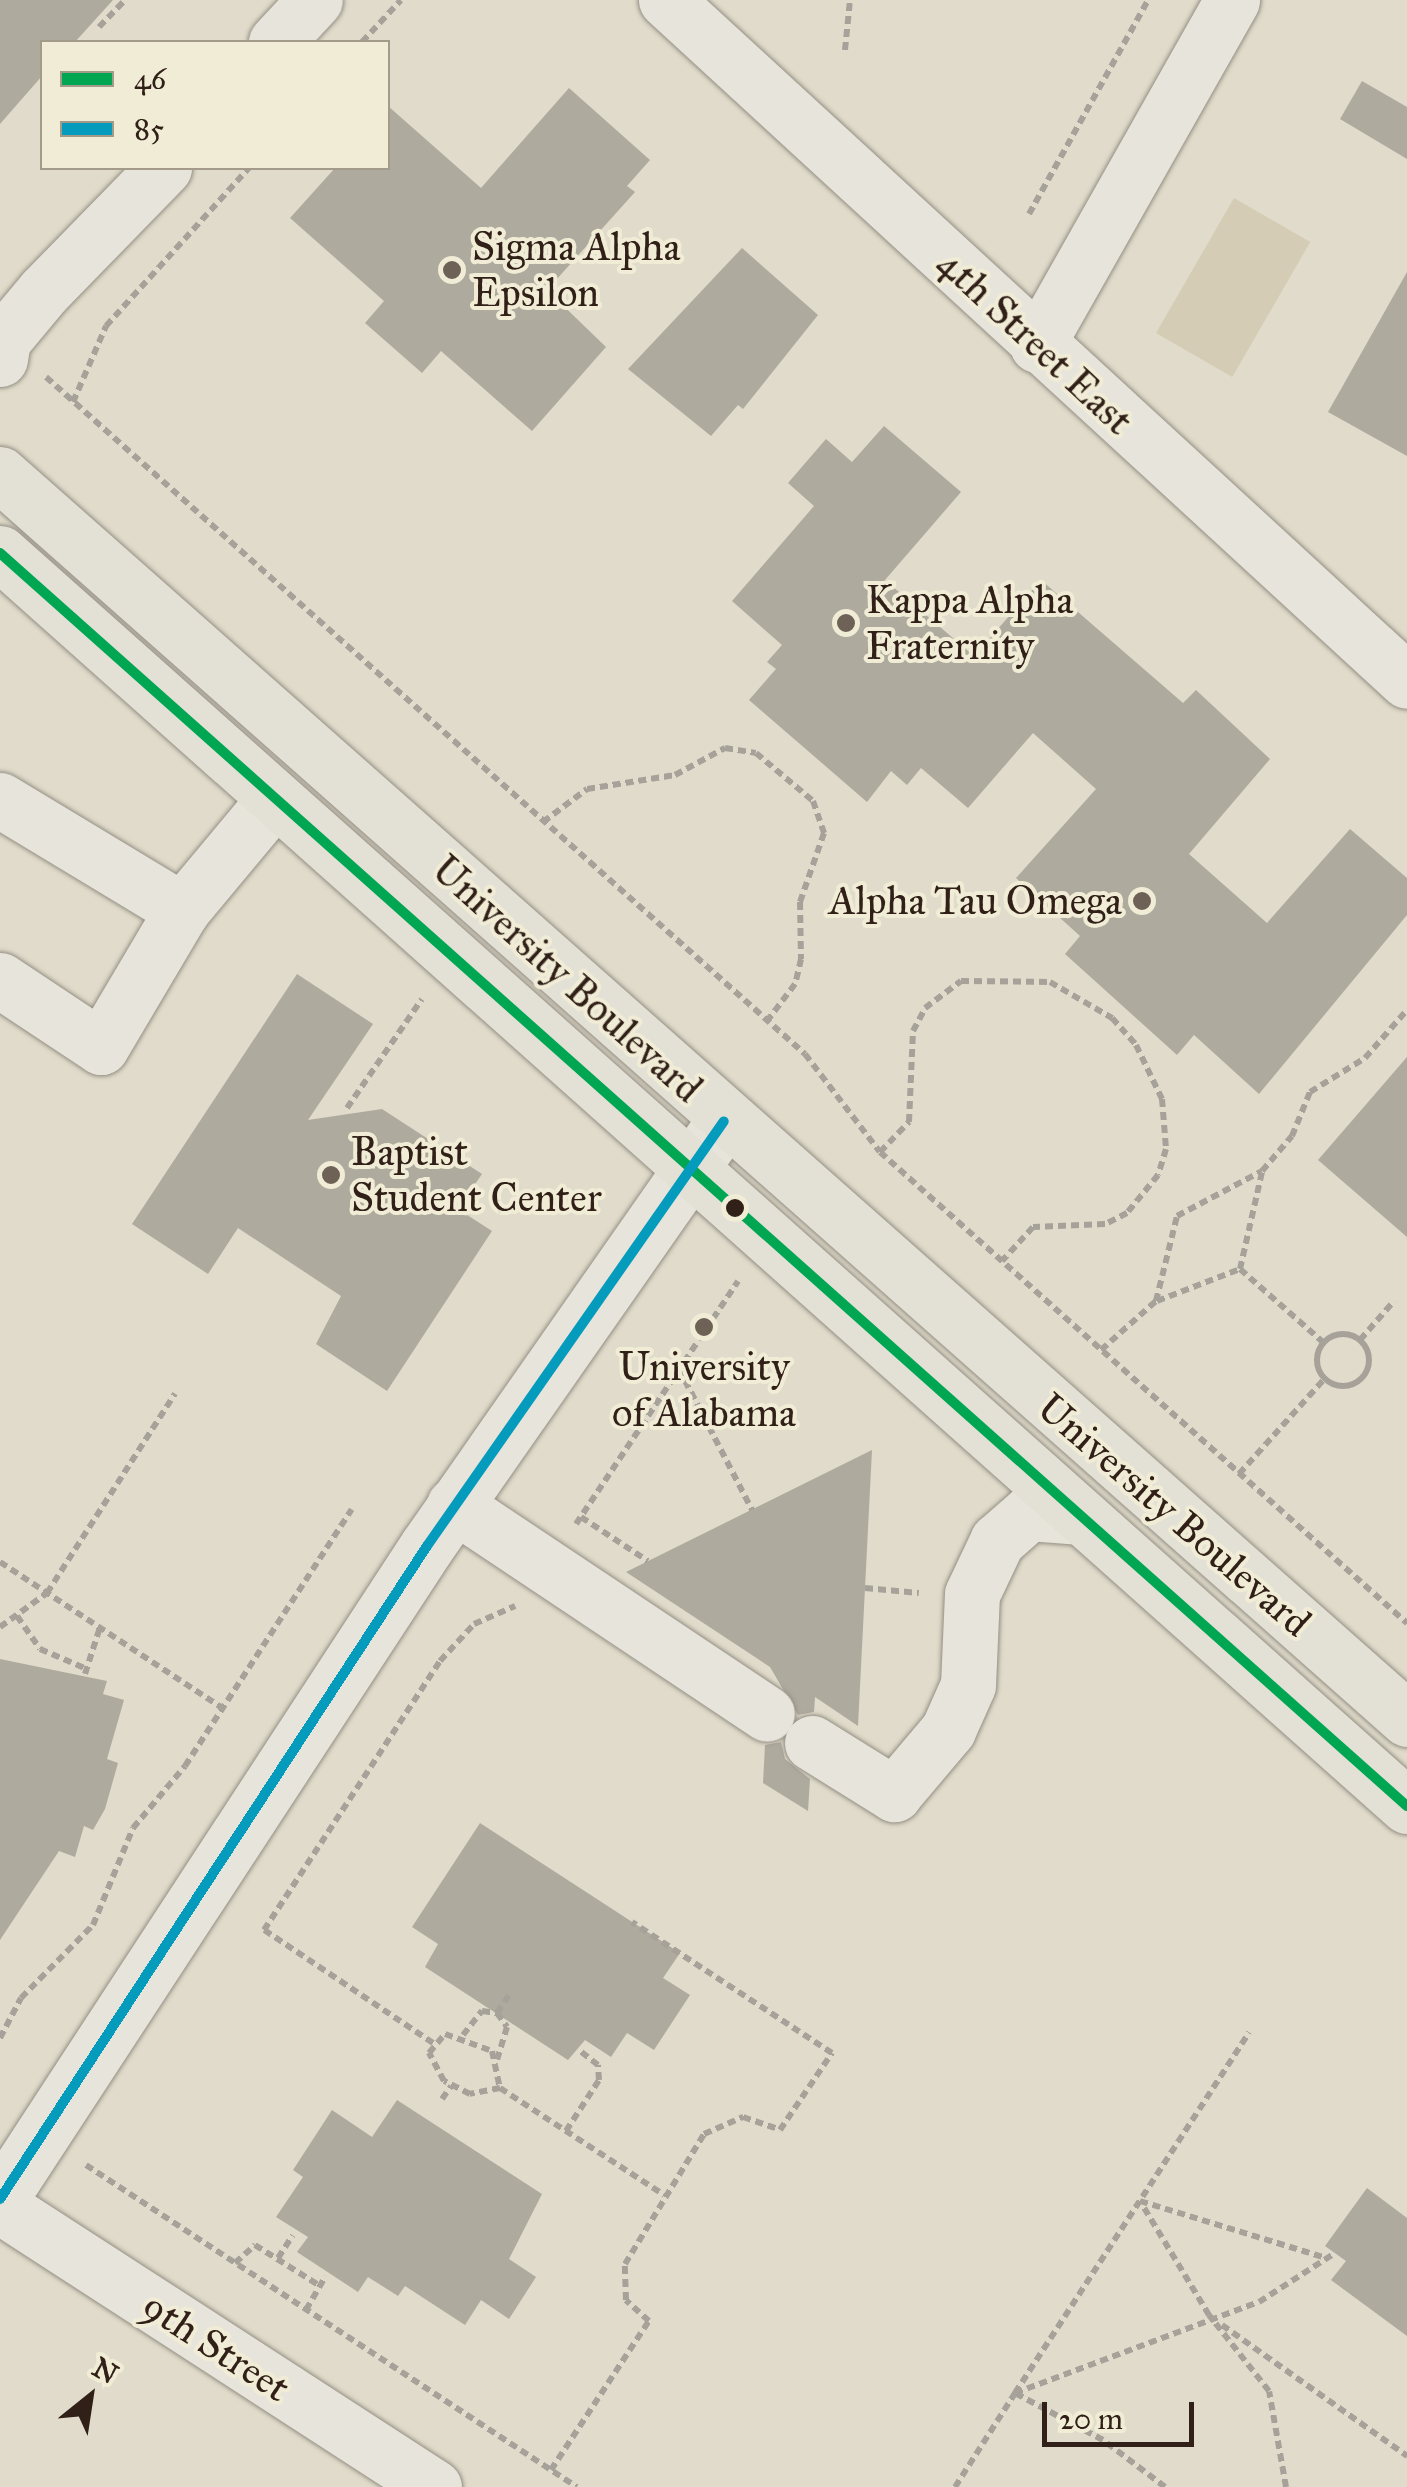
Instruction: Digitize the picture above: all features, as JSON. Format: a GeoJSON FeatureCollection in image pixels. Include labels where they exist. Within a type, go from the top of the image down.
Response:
{"type":"FeatureCollection","features":[{"type":"Feature","properties":{"kind":"main road","name":"University Boulevard"},"geometry":{"type":"LineString","coordinates":[[0,474],[724,1121],[1407,1719]]}},
{"type":"Feature","properties":{"kind":"main road","name":"University Boulevard"},"geometry":{"type":"LineString","coordinates":[[0,553],[272,802],[689,1165],[1407,1806]]}},
{"type":"Feature","properties":{"kind":"street"},"geometry":{"type":"LineString","coordinates":[[278,40],[315,0]]}},
{"type":"Feature","properties":{"kind":"street","name":"4th Street East"},"geometry":{"type":"LineString","coordinates":[[666,0],[1407,681]]}},
{"type":"Feature","properties":{"kind":"street"},"geometry":{"type":"LineString","coordinates":[[1037,345],[1232,0]]}},
{"type":"Feature","properties":{"kind":"street"},"geometry":{"type":"LineString","coordinates":[[12,325],[162,170]]}},
{"type":"Feature","properties":{"kind":"street"},"geometry":{"type":"LineString","coordinates":[[0,800],[182,910]]}},
{"type":"Feature","properties":{"kind":"street"},"geometry":{"type":"LineString","coordinates":[[0,980],[101,1047],[182,910],[272,802]]}},
{"type":"Feature","properties":{"kind":"street"},"geometry":{"type":"LineString","coordinates":[[0,2203],[454,1505],[689,1165],[724,1121]]}},
{"type":"Feature","properties":{"kind":"street"},"geometry":{"type":"LineString","coordinates":[[454,1505],[767,1714]]}},
{"type":"Feature","properties":{"kind":"street"},"geometry":{"type":"LineString","coordinates":[[812,1743],[894,1794],[948,1730],[968,1686],[972,1594],[996,1541],[1029,1513],[1082,1517]]}},
{"type":"Feature","properties":{"kind":"street","name":"9th Street"},"geometry":{"type":"LineString","coordinates":[[0,2203],[434,2487]]}},
{"type":"Feature","properties":{"kind":"path"},"geometry":{"type":"LineString","coordinates":[[99,26],[124,0]]}},
{"type":"Feature","properties":{"kind":"path"},"geometry":{"type":"LineString","coordinates":[[364,40],[401,0]]}},
{"type":"Feature","properties":{"kind":"path"},"geometry":{"type":"LineString","coordinates":[[845,50],[850,0]]}},
{"type":"Feature","properties":{"kind":"path"},"geometry":{"type":"LineString","coordinates":[[1028,214],[1148,0]]}},
{"type":"Feature","properties":{"kind":"path"},"geometry":{"type":"LineString","coordinates":[[72,402],[106,326],[247,170]]}},
{"type":"Feature","properties":{"kind":"path"},"geometry":{"type":"LineString","coordinates":[[12,325],[72,402],[805,1054],[880,1152],[1407,1623]]}},
{"type":"Feature","properties":{"kind":"path"},"geometry":{"type":"LineString","coordinates":[[543,822],[587,789],[675,774],[725,748],[756,753],[813,801],[824,832],[800,902],[801,959],[795,984],[767,1021]]}},
{"type":"Feature","properties":{"kind":"path"},"geometry":{"type":"LineString","coordinates":[[880,1152],[909,1122],[913,1030],[925,1008],[962,981],[1050,982],[1112,1018],[1136,1045],[1162,1099],[1166,1149],[1158,1174],[1127,1213],[1105,1224],[1032,1228],[1002,1261]]}},
{"type":"Feature","properties":{"kind":"path"},"geometry":{"type":"LineString","coordinates":[[347,1108],[431,986]]}},
{"type":"Feature","properties":{"kind":"path"},"geometry":{"type":"LineString","coordinates":[[1156,1301],[1177,1216],[1262,1171],[1292,1136],[1310,1092],[1365,1058],[1407,1010]]}},
{"type":"Feature","properties":{"kind":"path"},"geometry":{"type":"LineString","coordinates":[[1240,1269],[1262,1171]]}},
{"type":"Feature","properties":{"kind":"path"},"geometry":{"type":"LineString","coordinates":[[433,2044],[264,1930],[440,1661],[474,1624],[515,1606],[548,1567],[745,1269]]}},
{"type":"Feature","properties":{"kind":"path"},"geometry":{"type":"LineString","coordinates":[[1101,1350],[1156,1301],[1240,1269]]}},
{"type":"Feature","properties":{"kind":"path"},"geometry":{"type":"LineString","coordinates":[[1240,1269],[1324,1343]]}},
{"type":"Feature","properties":{"kind":"path"},"geometry":{"type":"LineString","coordinates":[[1360,1340],[1394,1302]]}},
{"type":"Feature","properties":{"kind":"path"},"geometry":{"type":"LineString","coordinates":[[1338,1335],[1360,1340],[1369,1362],[1362,1378],[1348,1386],[1325,1378],[1318,1365],[1324,1343],[1338,1335]]}},
{"type":"Feature","properties":{"kind":"path"},"geometry":{"type":"LineString","coordinates":[[678,1369],[752,1510]]}},
{"type":"Feature","properties":{"kind":"path"},"geometry":{"type":"LineString","coordinates":[[1239,1474],[1325,1378]]}},
{"type":"Feature","properties":{"kind":"path"},"geometry":{"type":"LineString","coordinates":[[0,1627],[47,1593],[175,1394]]}},
{"type":"Feature","properties":{"kind":"path"},"geometry":{"type":"LineString","coordinates":[[0,2038],[21,1998],[93,1925],[133,1828],[222,1708],[352,1510]]}},
{"type":"Feature","properties":{"kind":"path"},"geometry":{"type":"LineString","coordinates":[[581,1516],[648,1561]]}},
{"type":"Feature","properties":{"kind":"path"},"geometry":{"type":"LineString","coordinates":[[0,1562],[222,1708]]}},
{"type":"Feature","properties":{"kind":"path"},"geometry":{"type":"LineString","coordinates":[[17,1616],[40,1649],[86,1672],[100,1628]]}},
{"type":"Feature","properties":{"kind":"path"},"geometry":{"type":"LineString","coordinates":[[550,2470],[649,2322],[626,2300],[622,2278],[664,2194],[709,2130],[743,2117],[780,2130],[832,2053],[632,1922]]}},
{"type":"Feature","properties":{"kind":"path"},"geometry":{"type":"LineString","coordinates":[[497,2013],[511,1992]]}},
{"type":"Feature","properties":{"kind":"path"},"geometry":{"type":"LineString","coordinates":[[433,2044],[463,2035],[482,2011],[497,2013],[506,2027],[497,2058],[500,2088]]}},
{"type":"Feature","properties":{"kind":"path"},"geometry":{"type":"LineString","coordinates":[[954,2487],[1249,2032]]}},
{"type":"Feature","properties":{"kind":"path"},"geometry":{"type":"LineString","coordinates":[[463,2035],[497,2058]]}},
{"type":"Feature","properties":{"kind":"path"},"geometry":{"type":"LineString","coordinates":[[433,2044],[432,2066],[451,2086],[487,2096],[500,2088]]}},
{"type":"Feature","properties":{"kind":"path"},"geometry":{"type":"LineString","coordinates":[[566,2131],[599,2080],[598,2065],[579,2050]]}},
{"type":"Feature","properties":{"kind":"path"},"geometry":{"type":"LineString","coordinates":[[442,2098],[451,2086]]}},
{"type":"Feature","properties":{"kind":"path"},"geometry":{"type":"LineString","coordinates":[[500,2088],[664,2194]]}},
{"type":"Feature","properties":{"kind":"path"},"geometry":{"type":"LineString","coordinates":[[41,2136],[577,2487]]}},
{"type":"Feature","properties":{"kind":"path"},"geometry":{"type":"LineString","coordinates":[[1140,2201],[1326,2258]]}},
{"type":"Feature","properties":{"kind":"path"},"geometry":{"type":"LineString","coordinates":[[1140,2201],[1209,2315],[1269,2390],[1286,2487]]}},
{"type":"Feature","properties":{"kind":"path"},"geometry":{"type":"LineString","coordinates":[[278,2258],[293,2236]]}},
{"type":"Feature","properties":{"kind":"path"},"geometry":{"type":"LineString","coordinates":[[235,2263],[255,2245],[320,2286]]}},
{"type":"Feature","properties":{"kind":"path"},"geometry":{"type":"LineString","coordinates":[[1015,2393],[1294,2285],[1334,2253]]}},
{"type":"Feature","properties":{"kind":"path"},"geometry":{"type":"LineString","coordinates":[[306,2310],[326,2276]]}},
{"type":"Feature","properties":{"kind":"path"},"geometry":{"type":"LineString","coordinates":[[1209,2315],[1407,2456]]}},
{"type":"Feature","properties":{"kind":"path"},"geometry":{"type":"LineString","coordinates":[[1015,2393],[1103,2440],[1164,2487]]}},
{"type":"Feature","properties":{"kind":"shaded area"},"geometry":{"type":"Polygon","coordinates":[[[1234,198],[1310,242],[1232,377],[1156,333],[1234,198]]]}},
{"type":"Feature","properties":{"kind":"building"},"geometry":{"type":"Polygon","coordinates":[[[0,0],[113,0],[77,40],[40,40],[40,78],[0,124],[0,0]]]}},
{"type":"Feature","properties":{"kind":"building"},"geometry":{"type":"Polygon","coordinates":[[[1362,81],[1407,107],[1407,159],[1340,119],[1362,81]]]}},
{"type":"Feature","properties":{"kind":"building","name":"Sigma Alpha Epsilon"},"geometry":{"type":"Polygon","coordinates":[[[569,88],[650,160],[627,186],[635,192],[547,290],[606,347],[532,431],[441,351],[422,373],[365,323],[384,301],[290,218],[333,170],[390,170],[390,108],[481,188],[569,88]]]}},
{"type":"Feature","properties":{"kind":"building"},"geometry":{"type":"Polygon","coordinates":[[[742,248],[818,315],[743,409],[738,405],[711,436],[628,369],[742,248]]]}},
{"type":"Feature","properties":{"kind":"building"},"geometry":{"type":"Polygon","coordinates":[[[1407,272],[1407,456],[1328,412],[1407,272]]]}},
{"type":"Feature","properties":{"kind":"building"},"geometry":{"type":"Polygon","coordinates":[[[884,426],[961,492],[885,580],[974,656],[1041,580],[1183,703],[1196,690],[1270,759],[1189,854],[1267,923],[1350,829],[1407,878],[1407,915],[1259,1094],[1194,1035],[1177,1055],[1065,954],[1080,936],[1016,878],[1096,789],[1033,733],[968,808],[921,768],[907,785],[891,771],[867,802],[749,700],[776,669],[767,662],[782,645],[732,601],[814,506],[788,483],[826,439],[852,462],[884,426]]]}},
{"type":"Feature","properties":{"kind":"building"},"geometry":{"type":"Polygon","coordinates":[[[297,974],[373,1024],[308,1120],[382,1109],[482,1174],[458,1209],[492,1231],[387,1391],[316,1344],[341,1296],[238,1228],[208,1274],[132,1224],[297,974]]]}},
{"type":"Feature","properties":{"kind":"building"},"geometry":{"type":"Polygon","coordinates":[[[1407,1057],[1407,1237],[1318,1160],[1407,1057]]]}},
{"type":"Feature","properties":{"kind":"building"},"geometry":{"type":"Polygon","coordinates":[[[872,1450],[858,1726],[815,1697],[814,1712],[798,1715],[770,1667],[626,1572],[872,1450]]]}},
{"type":"Feature","properties":{"kind":"building"},"geometry":{"type":"Polygon","coordinates":[[[0,1659],[107,1681],[103,1694],[124,1700],[107,1759],[118,1763],[105,1809],[93,1830],[84,1826],[75,1857],[59,1851],[0,1940],[0,1659]]]}},
{"type":"Feature","properties":{"kind":"building"},"geometry":{"type":"Polygon","coordinates":[[[781,1742],[785,1759],[810,1779],[808,1811],[763,1783],[765,1745],[781,1742]]]}},
{"type":"Feature","properties":{"kind":"building"},"geometry":{"type":"Polygon","coordinates":[[[480,1823],[680,1953],[663,1978],[690,1995],[654,2050],[627,2033],[611,2057],[585,2040],[568,2060],[425,1967],[438,1944],[412,1927],[480,1823]]]}},
{"type":"Feature","properties":{"kind":"building"},"geometry":{"type":"Polygon","coordinates":[[[397,2100],[542,2194],[509,2259],[536,2277],[509,2319],[481,2300],[465,2325],[405,2286],[398,2296],[368,2277],[358,2292],[297,2252],[308,2237],[276,2217],[303,2177],[293,2170],[332,2110],[372,2137],[397,2100]]]}},
{"type":"Feature","properties":{"kind":"building"},"geometry":{"type":"Polygon","coordinates":[[[1367,2188],[1407,2218],[1407,2336],[1331,2280],[1346,2261],[1325,2246],[1367,2188]]]}},
{"type":"Feature","properties":{"kind":"transit line","name":"46"},"geometry":{"type":"LineString","coordinates":[[0,553],[1407,1806]]}},
{"type":"Feature","properties":{"kind":"transit line","name":"85"},"geometry":{"type":"LineString","coordinates":[[0,2199],[427,1546],[724,1121]]}},
{"type":"Feature","properties":{"kind":"place","name":"Sigma Alpha Epsilon"},"geometry":{"type":"Point","coordinates":[452,270]}},
{"type":"Feature","properties":{"kind":"place","name":"Kappa Alpha Fraternity"},"geometry":{"type":"Point","coordinates":[846,623]}},
{"type":"Feature","properties":{"kind":"place","name":"Alpha Tau Omega"},"geometry":{"type":"Point","coordinates":[1142,901]}},
{"type":"Feature","properties":{"kind":"place","name":"Baptist Student Center"},"geometry":{"type":"Point","coordinates":[331,1175]}},
{"type":"Feature","properties":{"kind":"place","name":"University of Alabama"},"geometry":{"type":"Point","coordinates":[704,1327]}}]}
